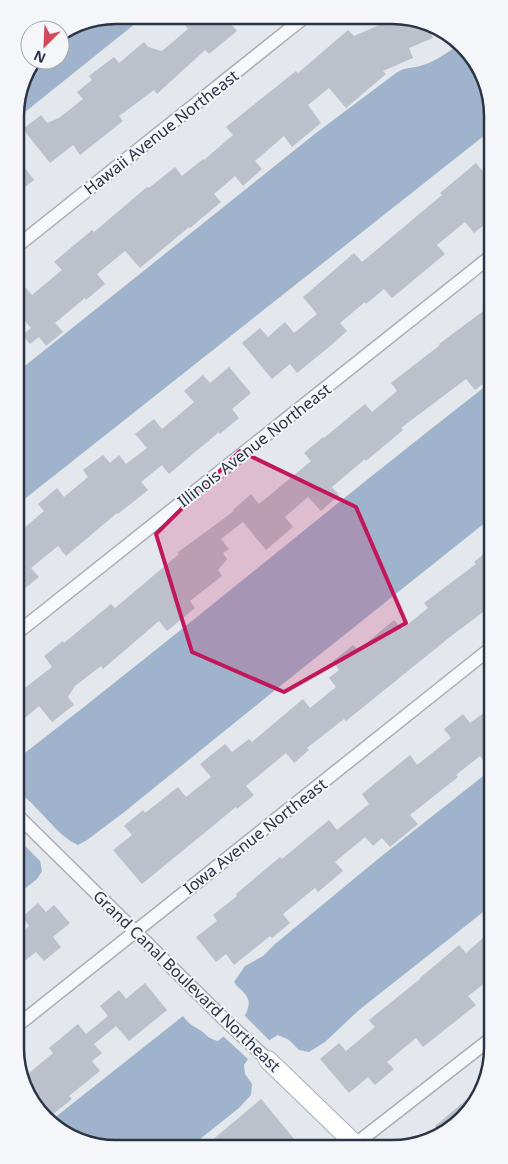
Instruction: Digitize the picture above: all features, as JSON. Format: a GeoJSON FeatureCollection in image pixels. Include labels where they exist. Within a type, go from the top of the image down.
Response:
{"type":"FeatureCollection","features":[{"type":"Feature","properties":{"kind":"street","name":"Hawaii Avenue Northeast"},"geometry":{"type":"LineString","coordinates":[[24,241],[296,24]]}},
{"type":"Feature","properties":{"kind":"street","name":"Illinois Avenue Northeast"},"geometry":{"type":"LineString","coordinates":[[24,627],[484,262]]}},
{"type":"Feature","properties":{"kind":"street","name":"Iowa Avenue Northeast"},"geometry":{"type":"LineString","coordinates":[[24,1019],[484,654]]}},
{"type":"Feature","properties":{"kind":"street","name":"Grand Canal Boulevard Northeast"},"geometry":{"type":"LineString","coordinates":[[24,822],[350,1140]]}},
{"type":"Feature","properties":{"kind":"street"},"geometry":{"type":"LineString","coordinates":[[361,1140],[484,1043]]}},
{"type":"Feature","properties":{"kind":"highlighted area"},"geometry":{"type":"Polygon","coordinates":[[[240,451],[356,507],[406,623],[284,692],[192,652],[156,534],[240,451]]]}},
{"type":"Feature","properties":{"kind":"water"},"geometry":{"type":"Polygon","coordinates":[[[135,24],[24,113],[27,92],[36,70],[70,70],[70,36],[92,27],[135,24]]]}},
{"type":"Feature","properties":{"kind":"water"},"geometry":{"type":"Polygon","coordinates":[[[454,48],[475,75],[483,104],[484,136],[24,499],[24,367],[316,133],[396,73],[403,69],[433,61],[454,48]]]}},
{"type":"Feature","properties":{"kind":"water"},"geometry":{"type":"Polygon","coordinates":[[[484,388],[484,524],[123,813],[78,845],[66,838],[24,796],[24,754],[484,388]]]}},
{"type":"Feature","properties":{"kind":"water"},"geometry":{"type":"Polygon","coordinates":[[[484,775],[484,911],[359,1010],[325,1042],[309,1052],[299,1050],[289,1040],[278,1035],[271,1039],[248,1059],[244,1065],[245,1074],[252,1084],[251,1095],[239,1108],[199,1140],[110,1140],[75,1131],[55,1117],[183,1016],[210,1038],[218,1041],[223,1037],[246,1014],[248,1000],[234,982],[245,966],[263,956],[378,859],[484,775]]]}},
{"type":"Feature","properties":{"kind":"water"},"geometry":{"type":"Polygon","coordinates":[[[24,845],[40,861],[42,871],[37,879],[24,889],[24,845]]]}},
{"type":"Feature","properties":{"kind":"pier"},"geometry":{"type":"Polygon","coordinates":[[[243,1014],[271,1042],[250,1061],[222,1035],[243,1014]]]}},
{"type":"Feature","properties":{"kind":"building"},"geometry":{"type":"Polygon","coordinates":[[[184,24],[231,24],[237,31],[209,54],[205,50],[157,94],[154,90],[119,116],[123,121],[80,155],[73,145],[50,163],[24,130],[24,128],[41,115],[47,123],[59,118],[83,99],[77,92],[92,80],[89,76],[114,57],[119,63],[144,42],[148,47],[162,51],[188,29],[184,24]]]}},
{"type":"Feature","properties":{"kind":"building"},"geometry":{"type":"Polygon","coordinates":[[[382,24],[392,24],[422,29],[430,32],[433,38],[409,48],[413,58],[383,71],[386,74],[346,108],[329,88],[308,105],[321,123],[292,147],[284,136],[255,161],[262,169],[243,186],[235,176],[214,194],[221,202],[140,268],[125,251],[97,274],[105,284],[55,323],[63,332],[46,346],[39,337],[30,344],[24,337],[24,333],[31,328],[24,320],[24,286],[32,295],[62,270],[54,262],[92,230],[94,232],[147,187],[149,188],[175,167],[182,176],[204,160],[233,135],[226,127],[296,71],[298,73],[348,30],[354,36],[382,24]]]}},
{"type":"Feature","properties":{"kind":"building"},"geometry":{"type":"Polygon","coordinates":[[[476,163],[484,173],[484,225],[474,233],[465,222],[437,245],[445,254],[392,298],[384,289],[340,323],[347,331],[297,373],[290,364],[272,379],[242,343],[260,328],[268,337],[285,322],[294,333],[317,314],[303,297],[354,253],[362,262],[442,195],[440,193],[476,163]]]}},
{"type":"Feature","properties":{"kind":"building"},"geometry":{"type":"Polygon","coordinates":[[[24,167],[34,180],[24,188],[24,167]]]}},
{"type":"Feature","properties":{"kind":"building"},"geometry":{"type":"Polygon","coordinates":[[[484,310],[484,383],[475,390],[466,379],[401,428],[403,430],[332,487],[339,495],[321,511],[308,497],[285,517],[293,527],[266,550],[243,522],[221,539],[229,549],[223,553],[227,559],[218,570],[222,576],[190,601],[195,608],[167,631],[159,621],[103,669],[101,666],[75,686],[68,697],[74,705],[52,722],[39,706],[24,719],[24,689],[52,667],[44,656],[63,641],[64,643],[111,604],[115,608],[179,554],[177,553],[234,511],[251,494],[259,504],[311,461],[304,453],[365,404],[372,412],[397,391],[391,383],[484,310]]]}},
{"type":"Feature","properties":{"kind":"building"},"geometry":{"type":"Polygon","coordinates":[[[229,367],[251,393],[232,409],[239,418],[220,434],[219,432],[169,474],[162,465],[141,482],[148,490],[117,513],[66,556],[58,546],[31,568],[39,577],[24,589],[24,528],[44,511],[38,504],[57,488],[64,497],[88,477],[83,470],[103,455],[110,463],[119,455],[126,464],[147,448],[135,434],[154,419],[162,429],[194,402],[184,391],[203,375],[210,383],[229,367]]]}},
{"type":"Feature","properties":{"kind":"building"},"geometry":{"type":"Polygon","coordinates":[[[484,554],[484,611],[346,721],[344,719],[307,748],[309,750],[294,763],[286,753],[246,786],[254,795],[237,809],[236,807],[142,884],[113,850],[132,835],[124,826],[143,810],[145,813],[178,787],[186,797],[211,777],[200,764],[225,744],[232,752],[249,739],[252,742],[303,699],[310,708],[336,687],[329,678],[339,670],[333,661],[353,645],[358,650],[394,620],[402,629],[428,608],[424,603],[476,564],[474,562],[484,554]]]}},
{"type":"Feature","properties":{"kind":"building"},"geometry":{"type":"Polygon","coordinates":[[[484,713],[484,761],[480,756],[456,775],[458,777],[410,815],[418,824],[390,847],[382,838],[373,846],[365,837],[335,862],[343,871],[318,892],[315,888],[283,914],[290,923],[272,938],[270,936],[234,965],[226,954],[216,962],[196,937],[217,921],[213,915],[280,857],[282,859],[329,820],[337,830],[369,804],[362,794],[410,755],[417,765],[451,738],[444,729],[463,714],[470,723],[484,713]]]}},
{"type":"Feature","properties":{"kind":"building"},"geometry":{"type":"Polygon","coordinates":[[[38,903],[46,912],[54,905],[70,923],[53,937],[61,947],[44,961],[36,952],[24,961],[24,931],[29,926],[24,920],[24,915],[38,903]]]}},
{"type":"Feature","properties":{"kind":"building"},"geometry":{"type":"Polygon","coordinates":[[[484,937],[484,984],[468,996],[476,1005],[423,1047],[416,1038],[387,1062],[394,1069],[375,1085],[368,1077],[349,1093],[320,1059],[339,1043],[346,1051],[375,1027],[369,1020],[459,945],[466,953],[484,937]]]}},
{"type":"Feature","properties":{"kind":"building"},"geometry":{"type":"Polygon","coordinates":[[[145,983],[167,1010],[129,1041],[116,1026],[94,1044],[102,1053],[92,1061],[100,1071],[69,1096],[72,1099],[53,1115],[36,1094],[28,1074],[53,1053],[49,1048],[78,1024],[86,1034],[108,1016],[100,1006],[119,990],[126,999],[145,983]]]}},
{"type":"Feature","properties":{"kind":"building"},"geometry":{"type":"Polygon","coordinates":[[[470,1096],[448,1121],[437,1128],[435,1126],[470,1096]]]}},
{"type":"Feature","properties":{"kind":"building"},"geometry":{"type":"Polygon","coordinates":[[[261,1099],[295,1140],[212,1140],[261,1099]]]}}]}
